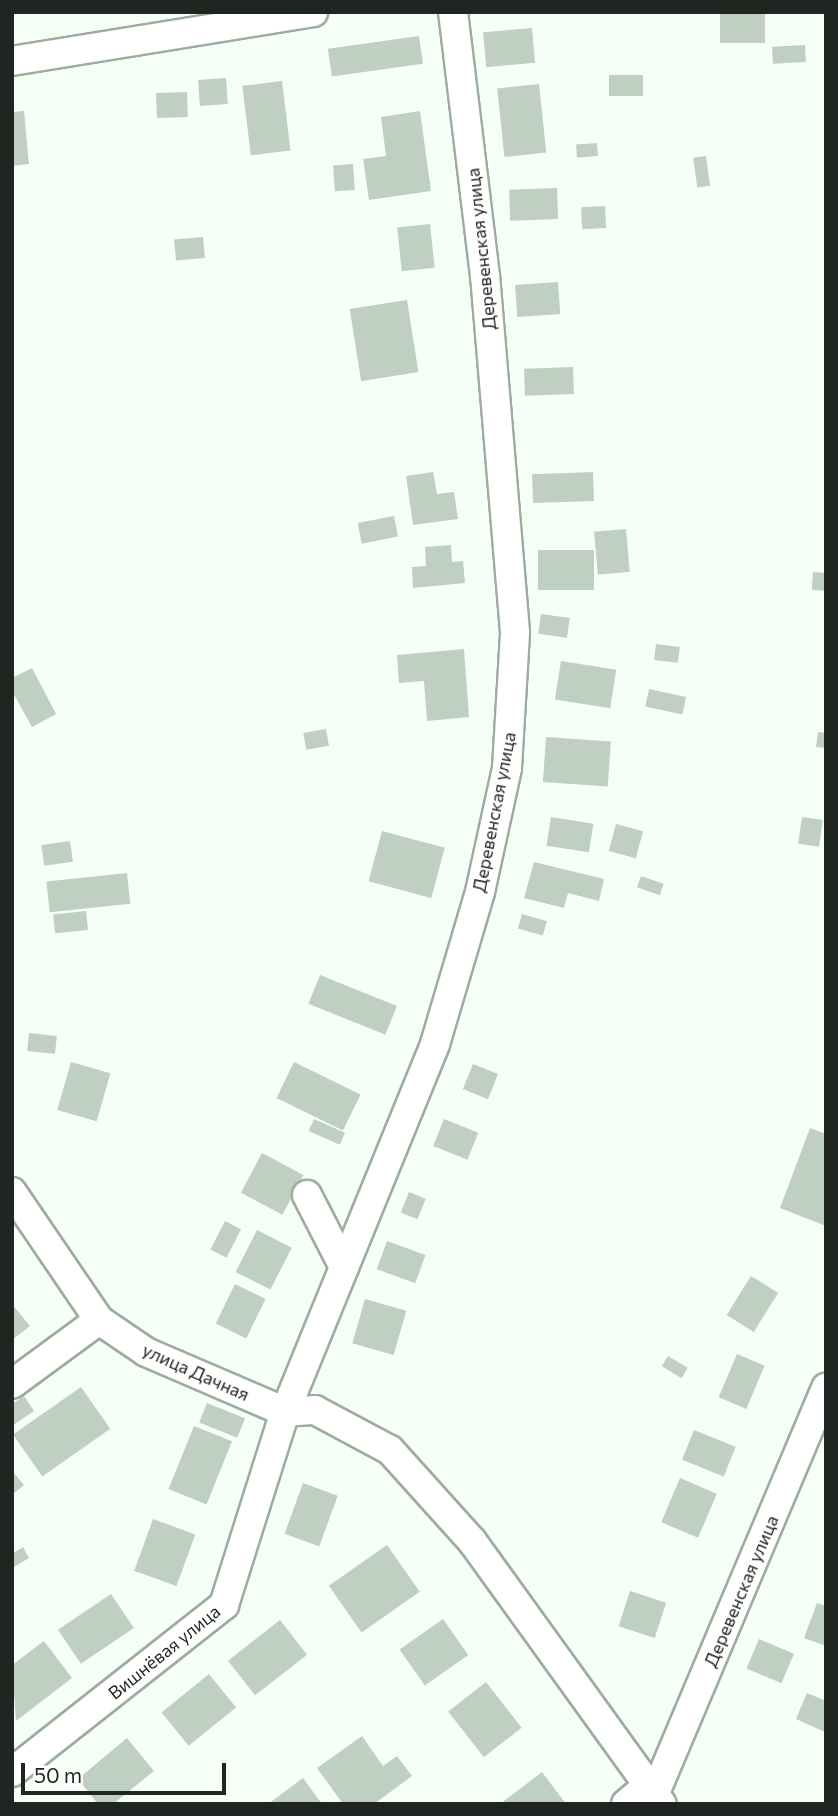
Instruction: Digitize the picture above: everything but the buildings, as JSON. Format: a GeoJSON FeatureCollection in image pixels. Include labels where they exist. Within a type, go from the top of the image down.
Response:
{"type":"FeatureCollection","features":[{"type":"Feature","properties":{"kind":"street"},"geometry":{"type":"LineString","coordinates":[[12,61],[313,12]]}},
{"type":"Feature","properties":{"kind":"street","name":"Деревенская улица"},"geometry":{"type":"LineString","coordinates":[[285,1412],[458,976],[507,768],[514,700],[510,561],[489,316],[453,12]]}},
{"type":"Feature","properties":{"kind":"street","name":"улица Дачная"},"geometry":{"type":"LineString","coordinates":[[12,1192],[99,1320],[146,1352],[285,1412]]}},
{"type":"Feature","properties":{"kind":"street"},"geometry":{"type":"LineString","coordinates":[[307,1195],[344,1267]]}},
{"type":"Feature","properties":{"kind":"street"},"geometry":{"type":"LineString","coordinates":[[12,1384],[99,1320]]}},
{"type":"Feature","properties":{"kind":"street","name":"Деревенская улица"},"geometry":{"type":"LineString","coordinates":[[659,1798],[826,1388]]}},
{"type":"Feature","properties":{"kind":"street"},"geometry":{"type":"LineString","coordinates":[[285,1412],[315,1410],[390,1450],[426,1485],[659,1798]]}},
{"type":"Feature","properties":{"kind":"street","name":"Вишнёвая улица"},"geometry":{"type":"LineString","coordinates":[[12,1773],[224,1605],[285,1412]]}},
{"type":"Feature","properties":{"kind":"street"},"geometry":{"type":"LineString","coordinates":[[626,1804],[638,1794],[659,1798]]}}]}
